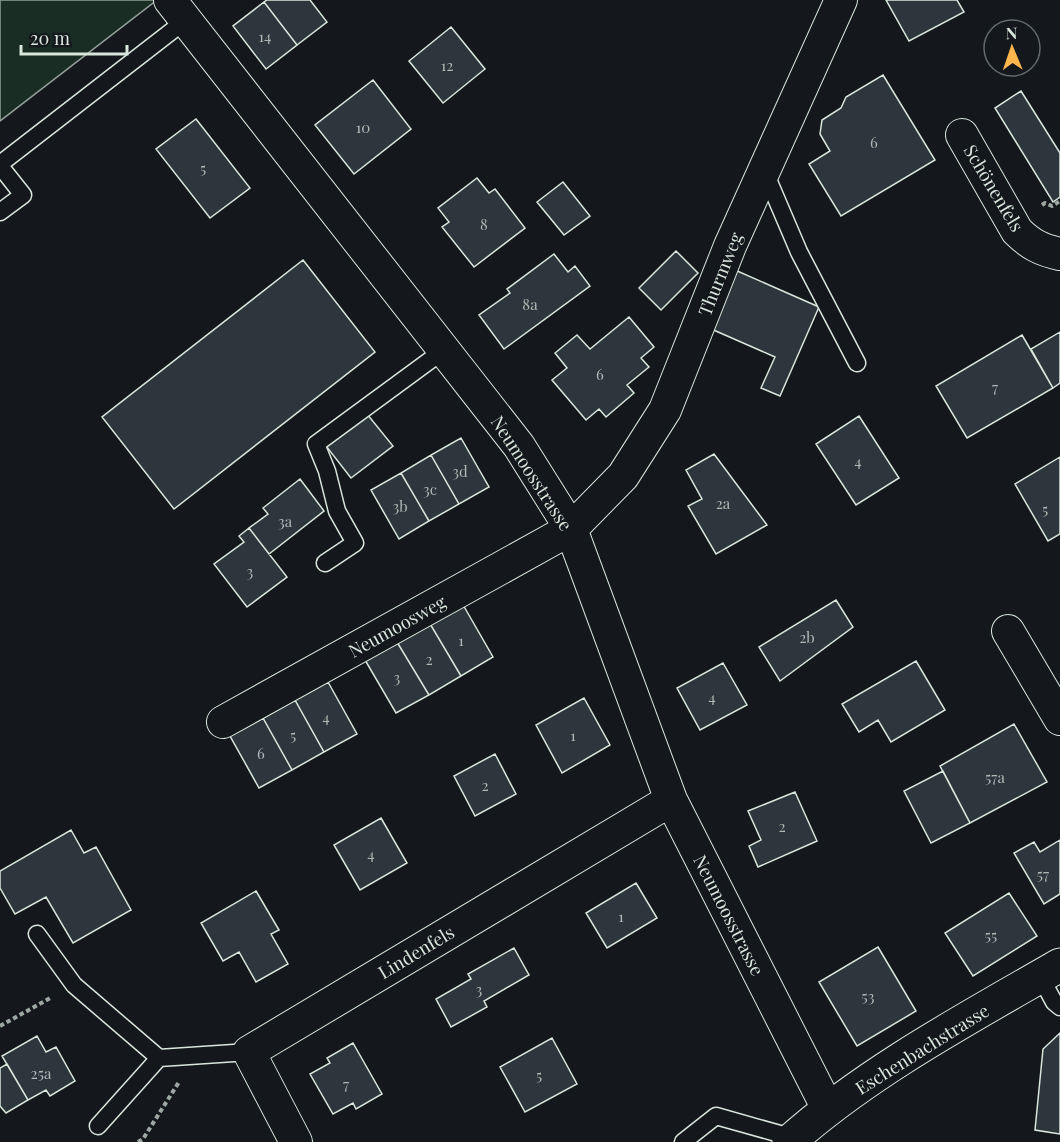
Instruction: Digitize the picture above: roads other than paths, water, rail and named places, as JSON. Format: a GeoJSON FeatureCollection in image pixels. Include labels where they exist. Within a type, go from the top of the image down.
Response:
{"type":"FeatureCollection","features":[{"type":"Feature","properties":{"kind":"street","name":"Thurmweg"},"geometry":{"type":"LineString","coordinates":[[571,529],[624,476],[665,410],[730,246],[841,0]]}},
{"type":"Feature","properties":{"kind":"street","name":"Neumoosstrasse"},"geometry":{"type":"LineString","coordinates":[[178,10],[519,446],[571,529],[671,800],[828,1109]]}},
{"type":"Feature","properties":{"kind":"street","name":"Schönenfels"},"geometry":{"type":"LineString","coordinates":[[962,135],[1017,231],[1028,242],[1040,249],[1060,254]]}},
{"type":"Feature","properties":{"kind":"street","name":"Neumoosweg"},"geometry":{"type":"LineString","coordinates":[[223,722],[571,529]]}},
{"type":"Feature","properties":{"kind":"street"},"geometry":{"type":"LineString","coordinates":[[1008,631],[1060,719]]}},
{"type":"Feature","properties":{"kind":"street","name":"Lindenfels"},"geometry":{"type":"LineString","coordinates":[[249,1052],[671,800]]}},
{"type":"Feature","properties":{"kind":"street","name":"Eschenbachstrasse"},"geometry":{"type":"LineString","coordinates":[[792,1140],[828,1109],[922,1047],[1050,970]]}},
{"type":"Feature","properties":{"kind":"street"},"geometry":{"type":"LineString","coordinates":[[249,1052],[296,1142]]}},
{"type":"Feature","properties":{"kind":"lane"},"geometry":{"type":"LineString","coordinates":[[0,212],[23,195],[0,165],[178,10]]}},
{"type":"Feature","properties":{"kind":"lane"},"geometry":{"type":"LineString","coordinates":[[764,169],[799,252],[857,363]]}},
{"type":"Feature","properties":{"kind":"lane"},"geometry":{"type":"LineString","coordinates":[[325,563],[355,543],[337,511],[327,471],[316,444],[444,350]]}},
{"type":"Feature","properties":{"kind":"lane"},"geometry":{"type":"LineString","coordinates":[[37,934],[74,985],[159,1058],[249,1052]]}},
{"type":"Feature","properties":{"kind":"lane"},"geometry":{"type":"LineString","coordinates":[[1050,970],[1054,1002],[1060,1007]]}},
{"type":"Feature","properties":{"kind":"lane"},"geometry":{"type":"LineString","coordinates":[[98,1126],[159,1058]]}},
{"type":"Feature","properties":{"kind":"lane"},"geometry":{"type":"LineString","coordinates":[[683,1142],[716,1116],[792,1140]]}}]}
